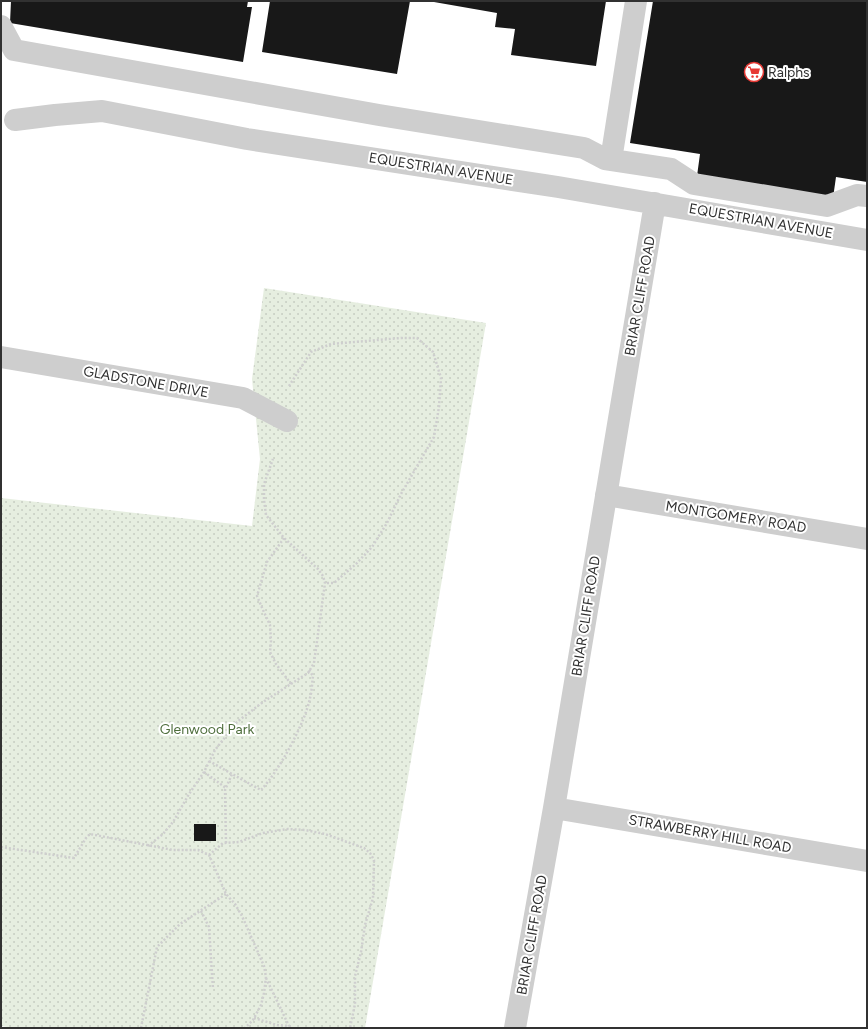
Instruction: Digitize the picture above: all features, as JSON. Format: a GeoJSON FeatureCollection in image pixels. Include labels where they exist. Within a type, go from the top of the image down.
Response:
{"type":"FeatureCollection","features":[{"type":"Feature","properties":{"kind":"street"},"geometry":{"type":"LineString","coordinates":[[611,160],[636,1]]}},
{"type":"Feature","properties":{"kind":"street"},"geometry":{"type":"LineString","coordinates":[[1,26],[14,50],[379,115],[584,148],[605,159],[671,169],[694,184],[827,206],[857,195],[867,196]]}},
{"type":"Feature","properties":{"kind":"street","name":"EQUESTRIAN AVENUE"},"geometry":{"type":"LineString","coordinates":[[15,120],[102,111],[247,139],[543,184],[867,240]]}},
{"type":"Feature","properties":{"kind":"street","name":"BRIAR CLIFF ROAD"},"geometry":{"type":"LineString","coordinates":[[515,1028],[554,808],[655,203]]}},
{"type":"Feature","properties":{"kind":"street","name":"GLADSTONE DRIVE"},"geometry":{"type":"LineString","coordinates":[[1,357],[243,398],[287,422]]}},
{"type":"Feature","properties":{"kind":"street","name":"MONTGOMERY ROAD"},"geometry":{"type":"LineString","coordinates":[[606,495],[867,538]]}},
{"type":"Feature","properties":{"kind":"street","name":"STRAWBERRY HILL ROAD"},"geometry":{"type":"LineString","coordinates":[[554,808],[867,861]]}},
{"type":"Feature","properties":{"kind":"path"},"geometry":{"type":"LineString","coordinates":[[289,386],[312,352],[331,344],[401,338],[417,338],[433,352],[441,378],[439,407],[434,437],[387,523],[372,547],[356,564],[334,583],[325,583]]}},
{"type":"Feature","properties":{"kind":"path"},"geometry":{"type":"LineString","coordinates":[[148,846],[173,822],[204,772],[215,750],[237,722],[263,702],[308,673],[314,663],[325,583],[323,576],[318,569],[284,538],[266,515],[264,484],[273,459]]}},
{"type":"Feature","properties":{"kind":"path"},"geometry":{"type":"LineString","coordinates":[[284,538],[267,562],[257,596],[270,626],[270,652],[276,664],[291,684]]}},
{"type":"Feature","properties":{"kind":"path"},"geometry":{"type":"LineString","coordinates":[[210,761],[261,790],[267,784],[288,751],[303,721],[310,699],[313,676],[309,670]]}},
{"type":"Feature","properties":{"kind":"path"},"geometry":{"type":"LineString","coordinates":[[204,772],[226,788]]}},
{"type":"Feature","properties":{"kind":"path"},"geometry":{"type":"LineString","coordinates":[[226,843],[225,790],[232,774]]}},
{"type":"Feature","properties":{"kind":"path"},"geometry":{"type":"LineString","coordinates":[[209,855],[223,843],[238,842],[262,833],[288,829],[305,830],[325,834],[364,848],[370,853],[374,860],[373,898],[365,925],[361,952],[355,976],[355,1004],[350,1028]]}},
{"type":"Feature","properties":{"kind":"path"},"geometry":{"type":"LineString","coordinates":[[1,847],[74,858],[90,834],[173,850],[198,850],[209,855],[226,894],[235,904],[242,916],[264,966],[266,977],[290,1027]]}},
{"type":"Feature","properties":{"kind":"path"},"geometry":{"type":"LineString","coordinates":[[142,1028],[157,947],[180,924],[226,894]]}},
{"type":"Feature","properties":{"kind":"path"},"geometry":{"type":"LineString","coordinates":[[201,911],[209,927],[213,989]]}},
{"type":"Feature","properties":{"kind":"path"},"geometry":{"type":"LineString","coordinates":[[245,1028],[254,1018],[261,1005],[266,977]]}},
{"type":"Feature","properties":{"kind":"path"},"geometry":{"type":"LineString","coordinates":[[254,1018],[277,1025],[290,1027]]}},
{"type":"Feature","properties":{"kind":"green space","name":"Glenwood Park"},"geometry":{"type":"Polygon","coordinates":[[[264,288],[486,323],[365,1028],[13,1028],[1,1026],[1,498],[252,526],[260,459],[252,379],[264,288]]]}},
{"type":"Feature","properties":{"kind":"building"},"geometry":{"type":"Polygon","coordinates":[[[11,1],[248,1],[247,7],[252,7],[243,62],[10,23],[11,1]]]}},
{"type":"Feature","properties":{"kind":"building"},"geometry":{"type":"Polygon","coordinates":[[[270,1],[410,1],[397,74],[262,52],[270,1]]]}},
{"type":"Feature","properties":{"kind":"building"},"geometry":{"type":"Polygon","coordinates":[[[434,1],[606,1],[596,66],[511,55],[515,29],[495,27],[497,13],[434,1]]]}},
{"type":"Feature","properties":{"kind":"building","name":"Ralphs"},"geometry":{"type":"Polygon","coordinates":[[[653,1],[867,1],[867,182],[836,177],[833,198],[697,176],[700,154],[630,143],[653,1]]]}},
{"type":"Feature","properties":{"kind":"building"},"geometry":{"type":"Polygon","coordinates":[[[194,824],[216,824],[216,841],[194,841],[194,824]]]}},
{"type":"Feature","properties":{"kind":"place","name":"Ralphs"},"geometry":{"type":"Point","coordinates":[754,72]}}]}
